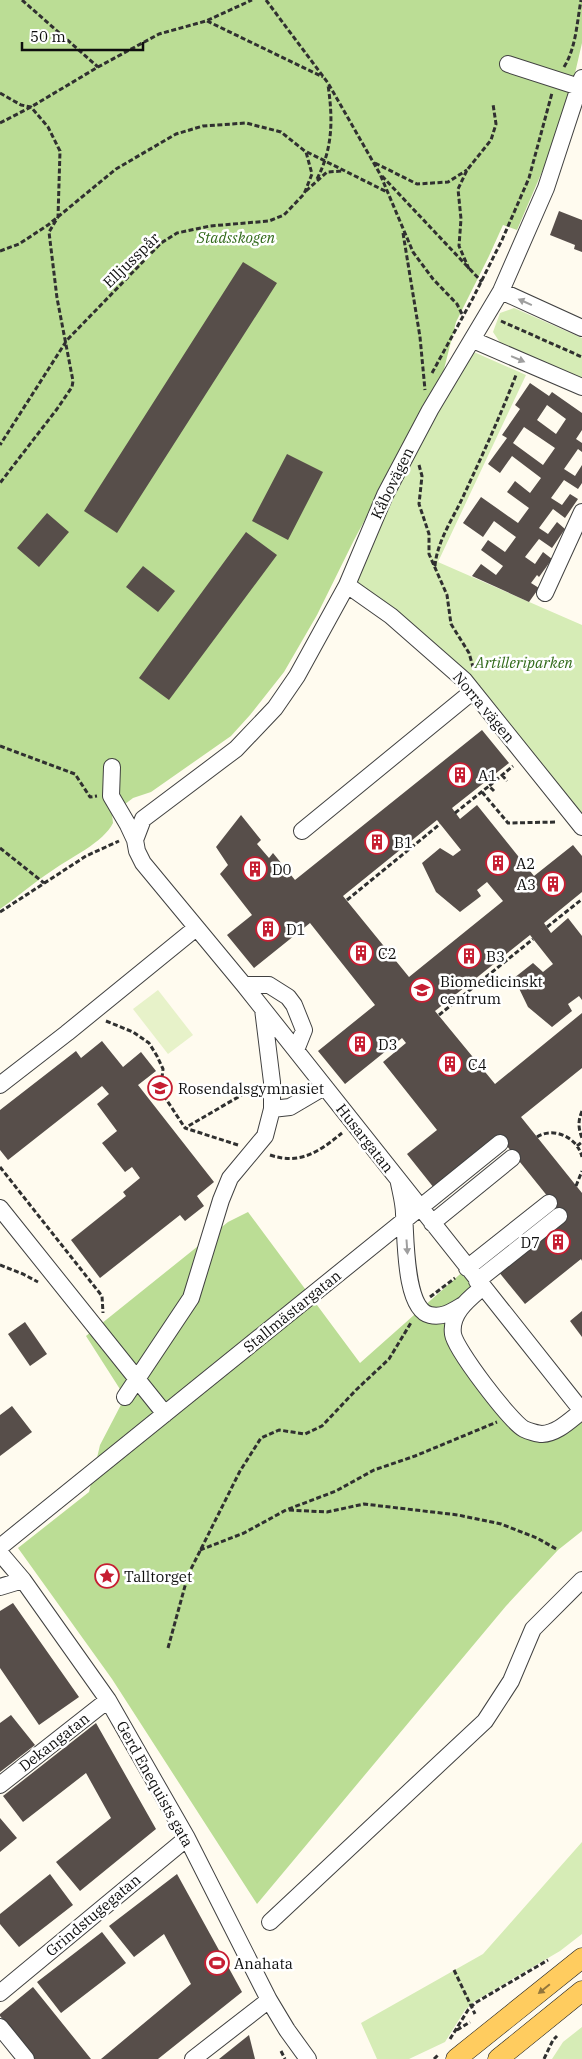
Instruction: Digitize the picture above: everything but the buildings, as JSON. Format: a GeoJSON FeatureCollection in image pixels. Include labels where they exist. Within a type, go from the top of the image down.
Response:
{"type":"FeatureCollection","features":[{"type":"Feature","properties":{"kind":"main road"},"geometry":{"type":"LineString","coordinates":[[449,2051],[582,1958]]}},
{"type":"Feature","properties":{"kind":"main road"},"geometry":{"type":"LineString","coordinates":[[498,2059],[582,1991]]}},
{"type":"Feature","properties":{"kind":"street"},"geometry":{"type":"LineString","coordinates":[[508,64],[581,84]]}},
{"type":"Feature","properties":{"kind":"street","name":"Kåbovägen"},"geometry":{"type":"LineString","coordinates":[[135,840],[143,819],[236,749],[274,708],[297,676],[347,585],[384,495],[430,410],[501,291],[546,188],[581,84]]}},
{"type":"Feature","properties":{"kind":"street"},"geometry":{"type":"LineString","coordinates":[[501,291],[582,328]]}},
{"type":"Feature","properties":{"kind":"street"},"geometry":{"type":"LineString","coordinates":[[473,340],[582,387]]}},
{"type":"Feature","properties":{"kind":"street"},"geometry":{"type":"LineString","coordinates":[[545,593],[582,512]]}},
{"type":"Feature","properties":{"kind":"street","name":"Norra vägen"},"geometry":{"type":"LineString","coordinates":[[347,585],[391,616],[464,680],[580,824]]}},
{"type":"Feature","properties":{"kind":"street"},"geometry":{"type":"LineString","coordinates":[[302,831],[473,691]]}},
{"type":"Feature","properties":{"kind":"street"},"geometry":{"type":"LineString","coordinates":[[111,796],[112,767]]}},
{"type":"Feature","properties":{"kind":"street","name":"Husargatan"},"geometry":{"type":"LineString","coordinates":[[111,796],[135,840],[137,851],[143,863],[263,1008],[398,1181],[582,1411]]}},
{"type":"Feature","properties":{"kind":"street"},"geometry":{"type":"LineString","coordinates":[[0,1085],[196,928]]}},
{"type":"Feature","properties":{"kind":"street"},"geometry":{"type":"LineString","coordinates":[[244,985],[269,985],[288,997],[294,1005],[304,1030],[296,1050]]}},
{"type":"Feature","properties":{"kind":"street"},"geometry":{"type":"LineString","coordinates":[[125,1397],[191,1298],[221,1200],[230,1178],[265,1136],[272,1109],[272,1082],[263,1008]]}},
{"type":"Feature","properties":{"kind":"street"},"geometry":{"type":"LineString","coordinates":[[272,1109],[290,1107],[324,1087]]}},
{"type":"Feature","properties":{"kind":"street","name":"Stallmästargatan"},"geometry":{"type":"LineString","coordinates":[[0,1548],[500,1143]]}},
{"type":"Feature","properties":{"kind":"street"},"geometry":{"type":"LineString","coordinates":[[432,1223],[512,1158]]}},
{"type":"Feature","properties":{"kind":"street"},"geometry":{"type":"LineString","coordinates":[[398,1181],[405,1219],[409,1280],[419,1306],[428,1315],[441,1316],[463,1305]]}},
{"type":"Feature","properties":{"kind":"street"},"geometry":{"type":"LineString","coordinates":[[0,1208],[165,1414]]}},
{"type":"Feature","properties":{"kind":"street"},"geometry":{"type":"LineString","coordinates":[[467,1268],[554,1210],[480,1284],[454,1319],[453,1334],[461,1351],[473,1368],[524,1429],[541,1434],[556,1430],[582,1411]]}},
{"type":"Feature","properties":{"kind":"street","name":"Gerd Enequists gata"},"geometry":{"type":"LineString","coordinates":[[0,1553],[23,1580],[108,1700],[187,1838],[270,2000],[287,2030],[308,2059]]}},
{"type":"Feature","properties":{"kind":"street"},"geometry":{"type":"LineString","coordinates":[[0,1587],[23,1580]]}},
{"type":"Feature","properties":{"kind":"street"},"geometry":{"type":"LineString","coordinates":[[270,1922],[485,1721],[511,1681],[533,1629],[582,1580]]}},
{"type":"Feature","properties":{"kind":"street","name":"Dekangatan"},"geometry":{"type":"LineString","coordinates":[[0,1785],[108,1700]]}},
{"type":"Feature","properties":{"kind":"street","name":"Grindstugegatan"},"geometry":{"type":"LineString","coordinates":[[0,1992],[187,1838]]}},
{"type":"Feature","properties":{"kind":"street"},"geometry":{"type":"LineString","coordinates":[[193,2059],[270,2000]]}},
{"type":"Feature","properties":{"kind":"street"},"geometry":{"type":"LineString","coordinates":[[0,2027],[26,2059]]}},
{"type":"Feature","properties":{"kind":"street","name":"Gerd Enequists gata"},"geometry":{"type":"LineString","coordinates":[[287,2030],[299,2059]]}},
{"type":"Feature","properties":{"kind":"path"},"geometry":{"type":"LineString","coordinates":[[22,0],[98,67]]}},
{"type":"Feature","properties":{"kind":"path"},"geometry":{"type":"LineString","coordinates":[[0,123],[159,34],[206,21],[252,0]]}},
{"type":"Feature","properties":{"kind":"path"},"geometry":{"type":"LineString","coordinates":[[266,0],[328,83],[380,174],[413,252],[433,279],[457,304],[463,316]]}},
{"type":"Feature","properties":{"kind":"path"},"geometry":{"type":"LineString","coordinates":[[420,394],[481,282],[529,178],[550,101],[558,79],[569,59],[581,0]]}},
{"type":"Feature","properties":{"kind":"path"},"geometry":{"type":"LineString","coordinates":[[206,21],[324,77]]}},
{"type":"Feature","properties":{"kind":"path"},"geometry":{"type":"LineString","coordinates":[[317,179],[325,161],[333,115],[328,83]]}},
{"type":"Feature","properties":{"kind":"path"},"geometry":{"type":"LineString","coordinates":[[0,93],[21,105],[31,107],[48,127],[60,151],[58,217],[49,232],[57,298],[67,340],[73,381],[72,387],[0,483]]}},
{"type":"Feature","properties":{"kind":"path"},"geometry":{"type":"LineString","coordinates":[[469,269],[460,246],[461,220],[458,189],[467,170],[491,140],[496,124],[492,104]]}},
{"type":"Feature","properties":{"kind":"path"},"geometry":{"type":"LineString","coordinates":[[0,252],[19,244],[58,217],[116,169],[176,134],[203,126],[246,123],[281,132],[306,152],[388,192]]}},
{"type":"Feature","properties":{"kind":"path","name":"Elljusspår"},"geometry":{"type":"LineString","coordinates":[[0,446],[67,340],[161,243],[177,233],[210,226],[269,221],[284,215],[304,194],[312,174],[306,152]]}},
{"type":"Feature","properties":{"kind":"path"},"geometry":{"type":"LineString","coordinates":[[374,163],[417,184],[448,182],[467,170]]}},
{"type":"Feature","properties":{"kind":"path"},"geometry":{"type":"LineString","coordinates":[[304,194],[317,179],[327,172],[344,170]]}},
{"type":"Feature","properties":{"kind":"path"},"geometry":{"type":"LineString","coordinates":[[380,174],[481,282],[501,291]]}},
{"type":"Feature","properties":{"kind":"path"},"geometry":{"type":"LineString","coordinates":[[402,227],[420,337],[424,387],[430,410]]}},
{"type":"Feature","properties":{"kind":"path"},"geometry":{"type":"LineString","coordinates":[[487,315],[582,357]]}},
{"type":"Feature","properties":{"kind":"path"},"geometry":{"type":"LineString","coordinates":[[435,568],[436,557],[449,523],[507,401],[518,370]]}},
{"type":"Feature","properties":{"kind":"path"},"geometry":{"type":"LineString","coordinates":[[413,441],[422,476],[419,504],[429,534],[429,554],[447,595],[451,624],[469,652],[474,671]]}},
{"type":"Feature","properties":{"kind":"path"},"geometry":{"type":"LineString","coordinates":[[0,746],[76,774],[90,797],[111,796]]}},
{"type":"Feature","properties":{"kind":"path"},"geometry":{"type":"LineString","coordinates":[[455,813],[525,756]]}},
{"type":"Feature","properties":{"kind":"path"},"geometry":{"type":"LineString","coordinates":[[502,775],[507,781]]}},
{"type":"Feature","properties":{"kind":"path"},"geometry":{"type":"LineString","coordinates":[[489,786],[494,791]]}},
{"type":"Feature","properties":{"kind":"path"},"geometry":{"type":"LineString","coordinates":[[482,792],[508,822],[580,824]]}},
{"type":"Feature","properties":{"kind":"path"},"geometry":{"type":"LineString","coordinates":[[347,900],[440,824]]}},
{"type":"Feature","properties":{"kind":"path"},"geometry":{"type":"LineString","coordinates":[[0,912],[86,856],[116,841],[135,840]]}},
{"type":"Feature","properties":{"kind":"path"},"geometry":{"type":"LineString","coordinates":[[0,848],[44,883]]}},
{"type":"Feature","properties":{"kind":"path"},"geometry":{"type":"LineString","coordinates":[[547,927],[582,900]]}},
{"type":"Feature","properties":{"kind":"path"},"geometry":{"type":"LineString","coordinates":[[439,1015],[533,939]]}},
{"type":"Feature","properties":{"kind":"path"},"geometry":{"type":"LineString","coordinates":[[92,1012],[114,1025],[133,1032],[149,1043],[158,1056],[163,1069],[161,1086],[166,1099],[185,1128]]}},
{"type":"Feature","properties":{"kind":"path"},"geometry":{"type":"LineString","coordinates":[[582,1111],[578,1120],[582,1138]]}},
{"type":"Feature","properties":{"kind":"path"},"geometry":{"type":"LineString","coordinates":[[537,1137],[549,1133],[562,1134],[577,1146],[582,1157]]}},
{"type":"Feature","properties":{"kind":"path"},"geometry":{"type":"LineString","coordinates":[[577,1146],[582,1142]]}},
{"type":"Feature","properties":{"kind":"path"},"geometry":{"type":"LineString","coordinates":[[0,1167],[102,1296],[103,1319],[108,1337],[107,1341]]}},
{"type":"Feature","properties":{"kind":"path"},"geometry":{"type":"LineString","coordinates":[[576,1186],[582,1171]]}},
{"type":"Feature","properties":{"kind":"path"},"geometry":{"type":"LineString","coordinates":[[168,1648],[188,1575],[240,1471],[261,1438],[279,1430],[305,1434],[322,1426],[389,1359],[410,1326],[419,1306],[467,1268]]}},
{"type":"Feature","properties":{"kind":"path"},"geometry":{"type":"LineString","coordinates":[[200,1550],[244,1532],[286,1510],[336,1492],[374,1470],[416,1456],[496,1423],[510,1414]]}},
{"type":"Feature","properties":{"kind":"path"},"geometry":{"type":"LineString","coordinates":[[286,1510],[327,1512],[364,1504],[458,1515],[501,1524],[538,1538],[558,1550]]}},
{"type":"Feature","properties":{"kind":"path"},"geometry":{"type":"LineString","coordinates":[[434,2059],[449,2051],[455,2031],[471,2007],[552,1958]]}},
{"type":"Feature","properties":{"kind":"path"},"geometry":{"type":"LineString","coordinates":[[454,1970],[475,2014]]}},
{"type":"Feature","properties":{"kind":"path"},"geometry":{"type":"LineString","coordinates":[[455,2031],[470,2022]]}},
{"type":"Feature","properties":{"kind":"path"},"geometry":{"type":"LineString","coordinates":[[544,2059],[553,2040],[560,2034]]}},
{"type":"Feature","properties":{"kind":"green space","name":"Stadsskogen"},"geometry":{"type":"Polygon","coordinates":[[[0,0],[582,0],[582,43],[572,86],[550,153],[517,230],[503,225],[456,322],[442,377],[354,540],[317,615],[284,672],[231,736],[151,792],[133,798],[112,814],[113,823],[109,830],[95,843],[46,875],[0,909],[0,0]]]}},
{"type":"Feature","properties":{"kind":"green space"},"geometry":{"type":"Polygon","coordinates":[[[514,308],[582,338],[582,380],[501,344],[493,332],[500,313],[514,308]]]}},
{"type":"Feature","properties":{"kind":"green space","name":"Artilleriparken"},"geometry":{"type":"Polygon","coordinates":[[[467,349],[526,375],[438,562],[582,625],[582,827],[464,680],[347,585],[467,349]]]}},
{"type":"Feature","properties":{"kind":"green space"},"geometry":{"type":"Polygon","coordinates":[[[158,990],[193,1035],[168,1054],[133,1009],[158,990]]]}},
{"type":"Feature","properties":{"kind":"green space"},"geometry":{"type":"Polygon","coordinates":[[[248,1212],[360,1363],[467,1268],[483,1287],[453,1334],[495,1397],[541,1434],[582,1411],[582,1531],[558,1550],[506,1606],[257,1904],[112,1679],[18,1548],[89,1492],[100,1445],[125,1397],[86,1336],[228,1222],[248,1212]]]}},
{"type":"Feature","properties":{"kind":"green space"},"geometry":{"type":"Polygon","coordinates":[[[582,1842],[582,1934],[560,1951],[475,2001],[465,2010],[445,2042],[409,2059],[377,2059],[361,2023],[483,1954],[582,1842]]]}},
{"type":"Feature","properties":{"kind":"green space"},"geometry":{"type":"Polygon","coordinates":[[[582,2027],[582,2059],[552,2059],[563,2042],[582,2027]]]}},
{"type":"Feature","properties":{"kind":"place","name":"A1"},"geometry":{"type":"Point","coordinates":[460,775]}},
{"type":"Feature","properties":{"kind":"place","name":"B1"},"geometry":{"type":"Point","coordinates":[377,842]}},
{"type":"Feature","properties":{"kind":"place","name":"A2"},"geometry":{"type":"Point","coordinates":[498,863]}},
{"type":"Feature","properties":{"kind":"place","name":"D0"},"geometry":{"type":"Point","coordinates":[255,869]}},
{"type":"Feature","properties":{"kind":"place","name":"A3"},"geometry":{"type":"Point","coordinates":[553,884]}},
{"type":"Feature","properties":{"kind":"place","name":"D1"},"geometry":{"type":"Point","coordinates":[268,929]}},
{"type":"Feature","properties":{"kind":"place","name":"C2"},"geometry":{"type":"Point","coordinates":[361,953]}},
{"type":"Feature","properties":{"kind":"place","name":"B3"},"geometry":{"type":"Point","coordinates":[469,956]}},
{"type":"Feature","properties":{"kind":"place","name":"Biomedicinskt centrum"},"geometry":{"type":"Point","coordinates":[422,990]}},
{"type":"Feature","properties":{"kind":"place","name":"D3"},"geometry":{"type":"Point","coordinates":[360,1044]}},
{"type":"Feature","properties":{"kind":"place","name":"C4"},"geometry":{"type":"Point","coordinates":[450,1064]}},
{"type":"Feature","properties":{"kind":"place","name":"Rosendalsgymnasiet"},"geometry":{"type":"Point","coordinates":[160,1088]}},
{"type":"Feature","properties":{"kind":"place","name":"D7"},"geometry":{"type":"Point","coordinates":[558,1242]}},
{"type":"Feature","properties":{"kind":"place","name":"Talltorget"},"geometry":{"type":"Point","coordinates":[107,1576]}},
{"type":"Feature","properties":{"kind":"place","name":"Anahata"},"geometry":{"type":"Point","coordinates":[217,1963]}}]}
